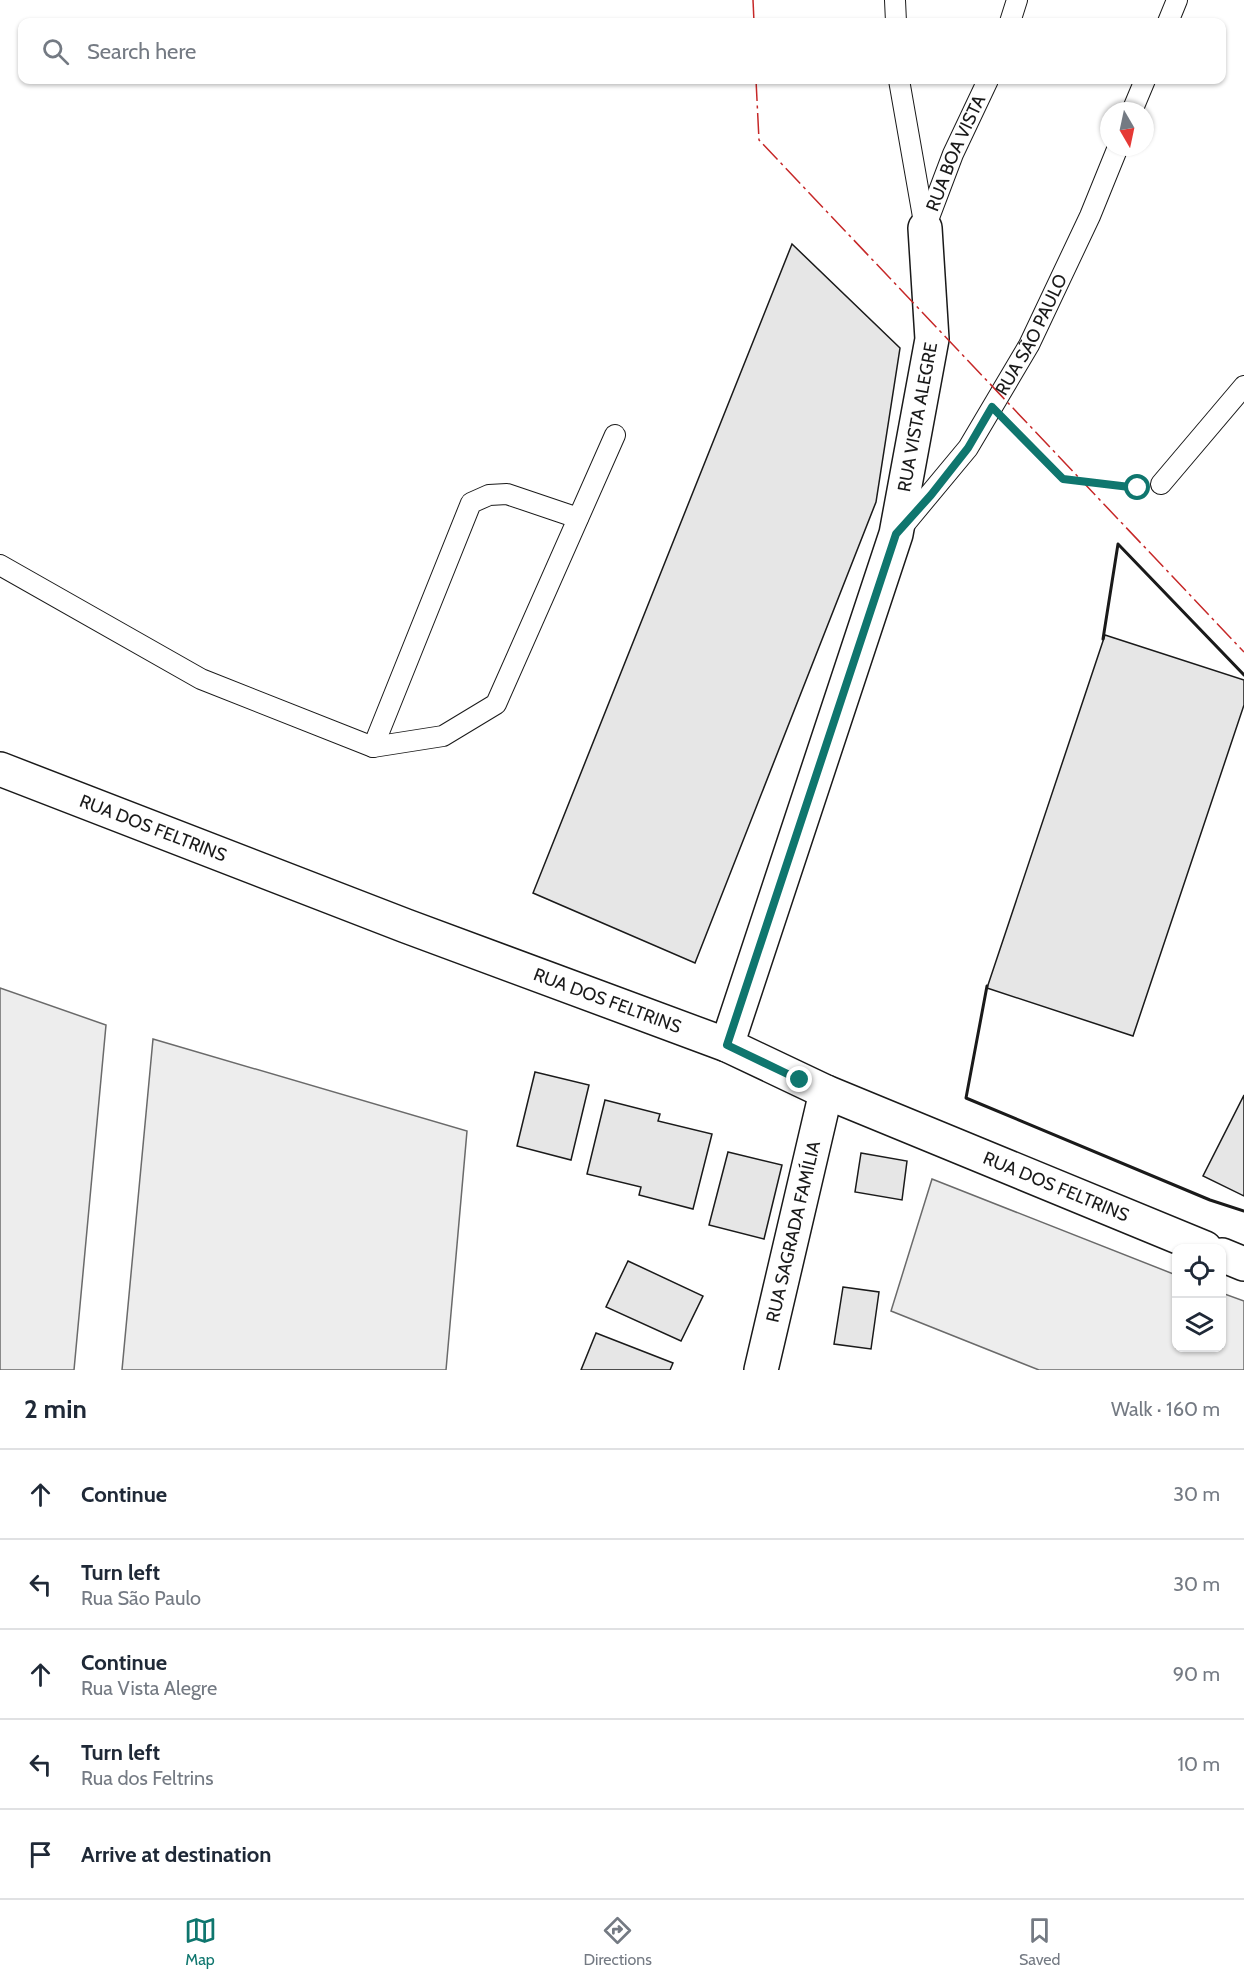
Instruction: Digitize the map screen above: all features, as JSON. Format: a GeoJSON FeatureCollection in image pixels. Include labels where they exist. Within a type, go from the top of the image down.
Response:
{"type":"FeatureCollection","features":[{"type":"Feature","properties":{"kind":"street","name":"RUA VISTA ALEGRE"},"geometry":{"type":"LineString","coordinates":[[727,1045],[896,534],[932,339],[925,228]]}},
{"type":"Feature","properties":{"kind":"street","name":"RUA DOS FELTRINS"},"geometry":{"type":"LineString","coordinates":[[0,769],[406,926],[727,1045],[826,1092],[1195,1244]]}},
{"type":"Feature","properties":{"kind":"street","name":"RUA SAGRADA FAMÍLIA"},"geometry":{"type":"LineString","coordinates":[[760,1370],[826,1092]]}},
{"type":"Feature","properties":{"kind":"street"},"geometry":{"type":"LineString","coordinates":[[1226,1257],[1244,1264]]}},
{"type":"Feature","properties":{"kind":"lane"},"geometry":{"type":"LineString","coordinates":[[895,0],[896,18]]}},
{"type":"Feature","properties":{"kind":"lane"},"geometry":{"type":"LineString","coordinates":[[1011,18],[1017,0]]}},
{"type":"Feature","properties":{"kind":"lane"},"geometry":{"type":"LineString","coordinates":[[1170,18],[1177,0]]}},
{"type":"Feature","properties":{"kind":"lane"},"geometry":{"type":"LineString","coordinates":[[900,84],[925,228]]}},
{"type":"Feature","properties":{"kind":"lane","name":"RUA BOA VISTA"},"geometry":{"type":"LineString","coordinates":[[925,228],[953,154],[986,84]]}},
{"type":"Feature","properties":{"kind":"lane"},"geometry":{"type":"LineString","coordinates":[[1136,102],[1143,84]]}},
{"type":"Feature","properties":{"kind":"lane","name":"RUA SÃO PAULO"},"geometry":{"type":"LineString","coordinates":[[896,534],[931,495],[968,448],[1029,345],[1090,216],[1114,156]]}},
{"type":"Feature","properties":{"kind":"lane"},"geometry":{"type":"LineString","coordinates":[[1161,484],[1244,386]]}},
{"type":"Feature","properties":{"kind":"lane"},"geometry":{"type":"LineString","coordinates":[[0,565],[201,679],[373,747],[443,736],[496,704],[615,435]]}},
{"type":"Feature","properties":{"kind":"lane"},"geometry":{"type":"LineString","coordinates":[[373,747],[471,503],[489,495],[507,494],[578,518]]}},
{"type":"Feature","properties":{"kind":"path"},"geometry":{"type":"LineString","coordinates":[[992,407],[1063,479],[1138,488],[1161,484]]}},
{"type":"Feature","properties":{"kind":"shaded area"},"geometry":{"type":"Polygon","coordinates":[[[0,988],[106,1025],[74,1370],[0,1370],[0,988]]]}},
{"type":"Feature","properties":{"kind":"shaded area"},"geometry":{"type":"Polygon","coordinates":[[[153,1039],[467,1131],[446,1370],[122,1370],[153,1039]]]}},
{"type":"Feature","properties":{"kind":"shaded area"},"geometry":{"type":"Polygon","coordinates":[[[932,1179],[1172,1273],[1172,1352],[1226,1352],[1226,1294],[1244,1301],[1244,1370],[1039,1370],[891,1311],[932,1179]]]}},
{"type":"Feature","properties":{"kind":"building"},"geometry":{"type":"Polygon","coordinates":[[[792,244],[900,348],[876,502],[695,963],[533,893],[792,244]]]}},
{"type":"Feature","properties":{"kind":"building"},"geometry":{"type":"Polygon","coordinates":[[[1105,635],[1244,680],[1244,705],[1133,1036],[987,988],[1105,635]]]}},
{"type":"Feature","properties":{"kind":"building"},"geometry":{"type":"Polygon","coordinates":[[[535,1072],[589,1085],[571,1160],[517,1146],[535,1072]]]}},
{"type":"Feature","properties":{"kind":"building"},"geometry":{"type":"Polygon","coordinates":[[[1244,1095],[1244,1196],[1203,1176],[1244,1095]]]}},
{"type":"Feature","properties":{"kind":"building"},"geometry":{"type":"Polygon","coordinates":[[[605,1100],[660,1114],[658,1121],[712,1134],[693,1209],[639,1195],[641,1187],[587,1174],[605,1100]]]}},
{"type":"Feature","properties":{"kind":"building"},"geometry":{"type":"Polygon","coordinates":[[[728,1152],[782,1165],[764,1239],[709,1225],[728,1152]]]}},
{"type":"Feature","properties":{"kind":"building"},"geometry":{"type":"Polygon","coordinates":[[[861,1153],[907,1161],[902,1200],[855,1192],[861,1153]]]}},
{"type":"Feature","properties":{"kind":"building"},"geometry":{"type":"Polygon","coordinates":[[[628,1261],[703,1296],[681,1341],[606,1307],[628,1261]]]}},
{"type":"Feature","properties":{"kind":"building"},"geometry":{"type":"Polygon","coordinates":[[[843,1287],[879,1292],[871,1349],[834,1344],[843,1287]]]}},
{"type":"Feature","properties":{"kind":"building"},"geometry":{"type":"Polygon","coordinates":[[[596,1333],[673,1363],[670,1370],[581,1370],[596,1333]]]}},
{"type":"Feature","properties":{"kind":"wall"},"geometry":{"type":"LineString","coordinates":[[1103,639],[1118,544],[1244,675]]}},
{"type":"Feature","properties":{"kind":"wall"},"geometry":{"type":"LineString","coordinates":[[987,986],[966,1098],[1210,1200],[1244,1211]]}},
{"type":"Feature","properties":{"kind":"power"},"geometry":{"type":"LineString","coordinates":[[753,0],[754,18]]}},
{"type":"Feature","properties":{"kind":"power"},"geometry":{"type":"LineString","coordinates":[[756,84],[759,140],[1244,652]]}},
{"type":"Feature","properties":{"kind":"route"},"geometry":{"type":"LineString","coordinates":[[800,1080],[727,1045],[896,534],[931,495],[968,448],[992,407],[1063,479],[1138,488]]}}]}
